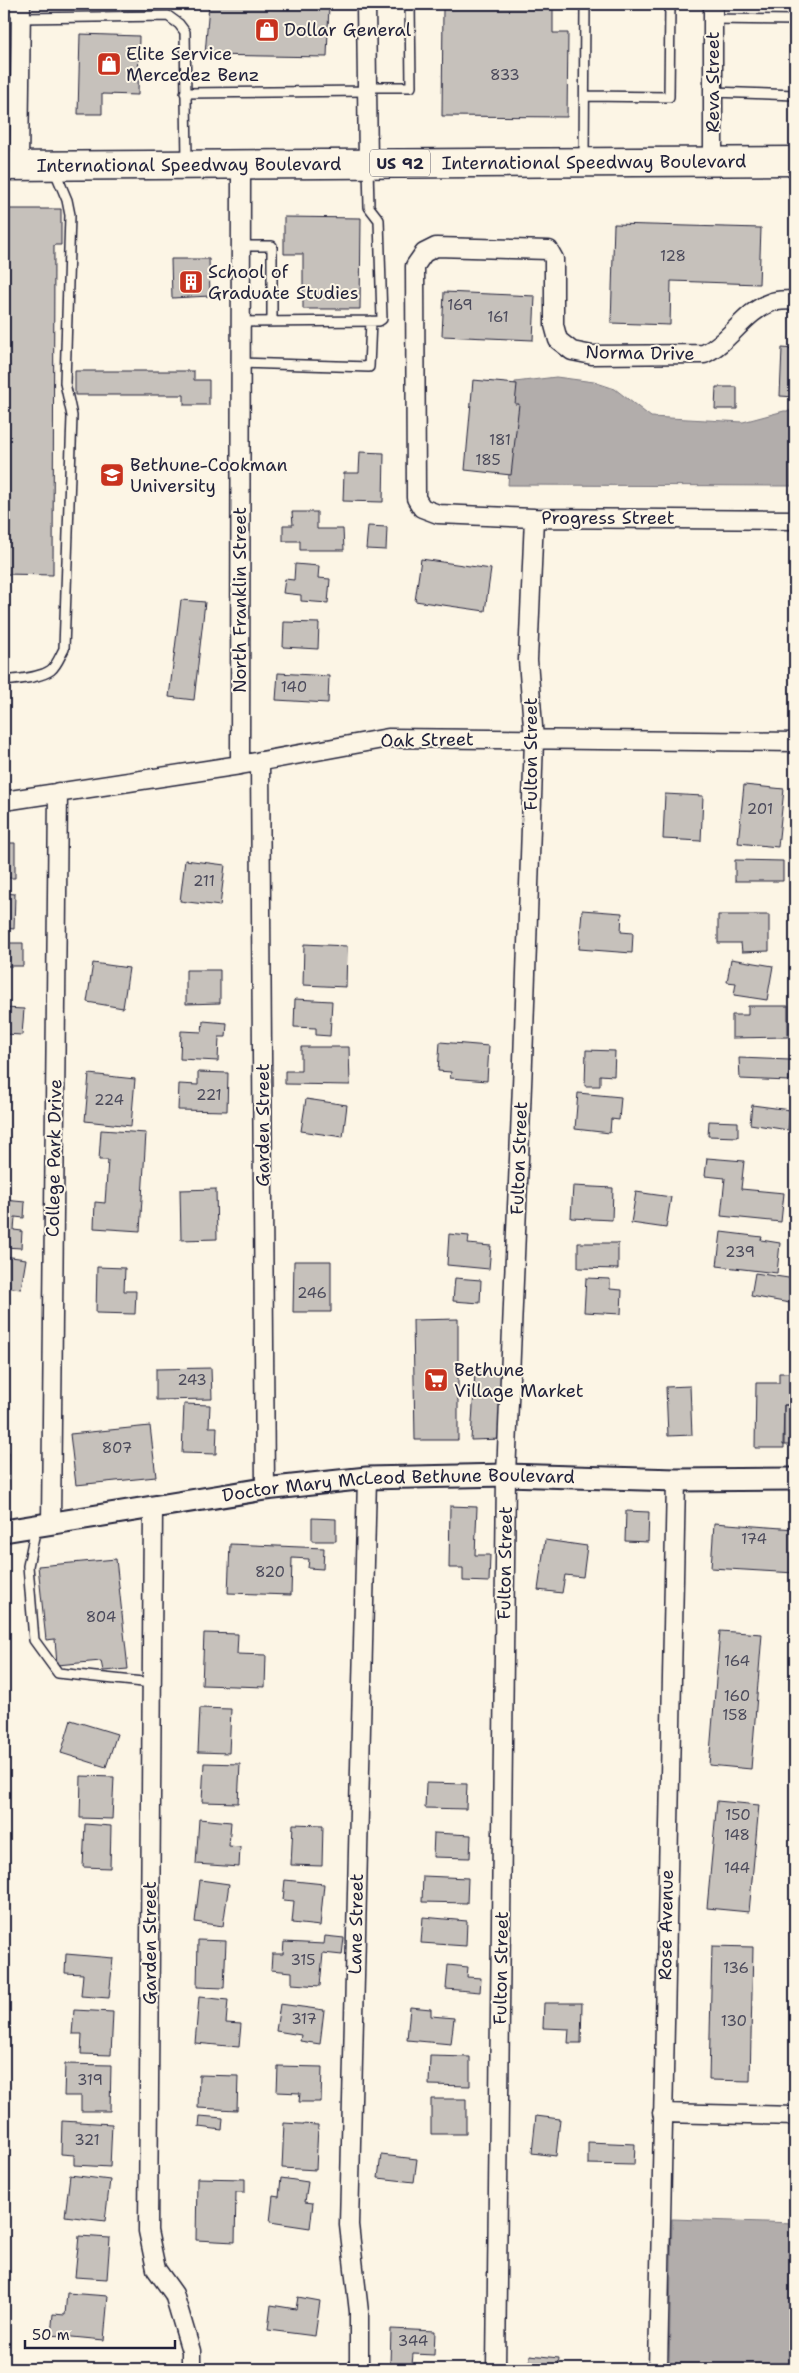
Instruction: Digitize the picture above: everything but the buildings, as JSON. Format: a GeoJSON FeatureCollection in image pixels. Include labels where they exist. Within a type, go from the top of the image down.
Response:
{"type":"FeatureCollection","features":[{"type":"Feature","properties":{"kind":"main road","name":"International Speedway Boulevard"},"geometry":{"type":"LineString","coordinates":[[11,166],[795,161]]}},
{"type":"Feature","properties":{"kind":"street"},"geometry":{"type":"LineString","coordinates":[[366,4],[368,164]]}},
{"type":"Feature","properties":{"kind":"street"},"geometry":{"type":"LineString","coordinates":[[11,166],[21,11]]}},
{"type":"Feature","properties":{"kind":"street","name":"Reva Street"},"geometry":{"type":"LineString","coordinates":[[713,11],[713,161]]}},
{"type":"Feature","properties":{"kind":"street","name":"North Franklin Street"},"geometry":{"type":"LineString","coordinates":[[240,765],[242,164]]}},
{"type":"Feature","properties":{"kind":"street","name":"Norma Drive"},"geometry":{"type":"LineString","coordinates":[[422,508],[416,498],[416,266],[424,253],[436,247],[549,250],[554,259],[554,325],[558,340],[572,351],[592,354],[704,354],[717,348],[758,308],[774,301],[795,300]]}},
{"type":"Feature","properties":{"kind":"street","name":"Progress Street"},"geometry":{"type":"LineString","coordinates":[[422,508],[438,514],[534,518],[795,520]]}},
{"type":"Feature","properties":{"kind":"street","name":"Fulton Street"},"geometry":{"type":"LineString","coordinates":[[496,2369],[506,1475],[534,740],[528,660],[534,518]]}},
{"type":"Feature","properties":{"kind":"street","name":"Oak Street"},"geometry":{"type":"LineString","coordinates":[[4,801],[240,765],[388,738],[795,742]]}},
{"type":"Feature","properties":{"kind":"street","name":"Garden Street"},"geometry":{"type":"LineString","coordinates":[[260,761],[265,1489]]}},
{"type":"Feature","properties":{"kind":"street","name":"College Park Drive"},"geometry":{"type":"LineString","coordinates":[[43,1525],[58,792]]}},
{"type":"Feature","properties":{"kind":"street","name":"Doctor Mary McLeod Bethune Boulevard"},"geometry":{"type":"LineString","coordinates":[[4,1531],[265,1489],[367,1478],[506,1475],[676,1480],[795,1479]]}},
{"type":"Feature","properties":{"kind":"street","name":"Lane Street"},"geometry":{"type":"LineString","coordinates":[[359,2369],[359,2312],[350,2225],[367,1478]]}},
{"type":"Feature","properties":{"kind":"street","name":"Rose Avenue"},"geometry":{"type":"LineString","coordinates":[[658,2369],[676,1480]]}},
{"type":"Feature","properties":{"kind":"street","name":"Garden Street"},"geometry":{"type":"LineString","coordinates":[[154,1508],[148,2231],[156,2268],[174,2294],[191,2351],[191,2369]]}},
{"type":"Feature","properties":{"kind":"street"},"geometry":{"type":"LineString","coordinates":[[662,2113],[795,2116]]}},
{"type":"Feature","properties":{"kind":"lane"},"geometry":{"type":"LineString","coordinates":[[185,93],[367,89],[411,86],[410,4]]}},
{"type":"Feature","properties":{"kind":"lane"},"geometry":{"type":"LineString","coordinates":[[584,162],[586,96],[585,4]]}},
{"type":"Feature","properties":{"kind":"lane"},"geometry":{"type":"LineString","coordinates":[[586,96],[669,97],[670,4]]}},
{"type":"Feature","properties":{"kind":"lane"},"geometry":{"type":"LineString","coordinates":[[713,11],[795,20]]}},
{"type":"Feature","properties":{"kind":"lane"},"geometry":{"type":"LineString","coordinates":[[4,12],[168,16],[179,24],[185,32],[188,164]]}},
{"type":"Feature","properties":{"kind":"lane"},"geometry":{"type":"LineString","coordinates":[[713,92],[795,95]]}},
{"type":"Feature","properties":{"kind":"lane"},"geometry":{"type":"LineString","coordinates":[[241,322],[379,321],[383,318],[379,220],[369,207],[368,164]]}},
{"type":"Feature","properties":{"kind":"lane"},"geometry":{"type":"LineString","coordinates":[[4,681],[26,678],[50,670],[57,663],[64,649],[72,416],[65,382],[70,215],[67,200],[52,165]]}},
{"type":"Feature","properties":{"kind":"lane"},"geometry":{"type":"LineString","coordinates":[[241,246],[272,246],[272,322]]}},
{"type":"Feature","properties":{"kind":"lane"},"geometry":{"type":"LineString","coordinates":[[241,363],[369,367],[370,321]]}},
{"type":"Feature","properties":{"kind":"lane"},"geometry":{"type":"LineString","coordinates":[[43,1525],[28,1566],[34,1640],[47,1660],[58,1673],[152,1683]]}},
{"type":"Feature","properties":{"kind":"shaded area"},"geometry":{"type":"Polygon","coordinates":[[[556,377],[594,382],[615,389],[651,417],[743,422],[784,411],[795,411],[795,486],[508,485],[515,382],[556,377]]]}},
{"type":"Feature","properties":{"kind":"shaded area"},"geometry":{"type":"Polygon","coordinates":[[[672,2219],[795,2223],[795,2369],[669,2369],[672,2219]]]}},
{"type":"Feature","properties":{"kind":"place","name":"Dollar General"},"geometry":{"type":"Point","coordinates":[267,30]}},
{"type":"Feature","properties":{"kind":"place","name":"Elite Service Mercedez Benz"},"geometry":{"type":"Point","coordinates":[109,64]}},
{"type":"Feature","properties":{"kind":"place","name":"School of Graduate Studies"},"geometry":{"type":"Point","coordinates":[191,282]}},
{"type":"Feature","properties":{"kind":"place","name":"Bethune-Cookman University"},"geometry":{"type":"Point","coordinates":[112,475]}},
{"type":"Feature","properties":{"kind":"place","name":"Bethune Village Market"},"geometry":{"type":"Point","coordinates":[436,1380]}}]}
